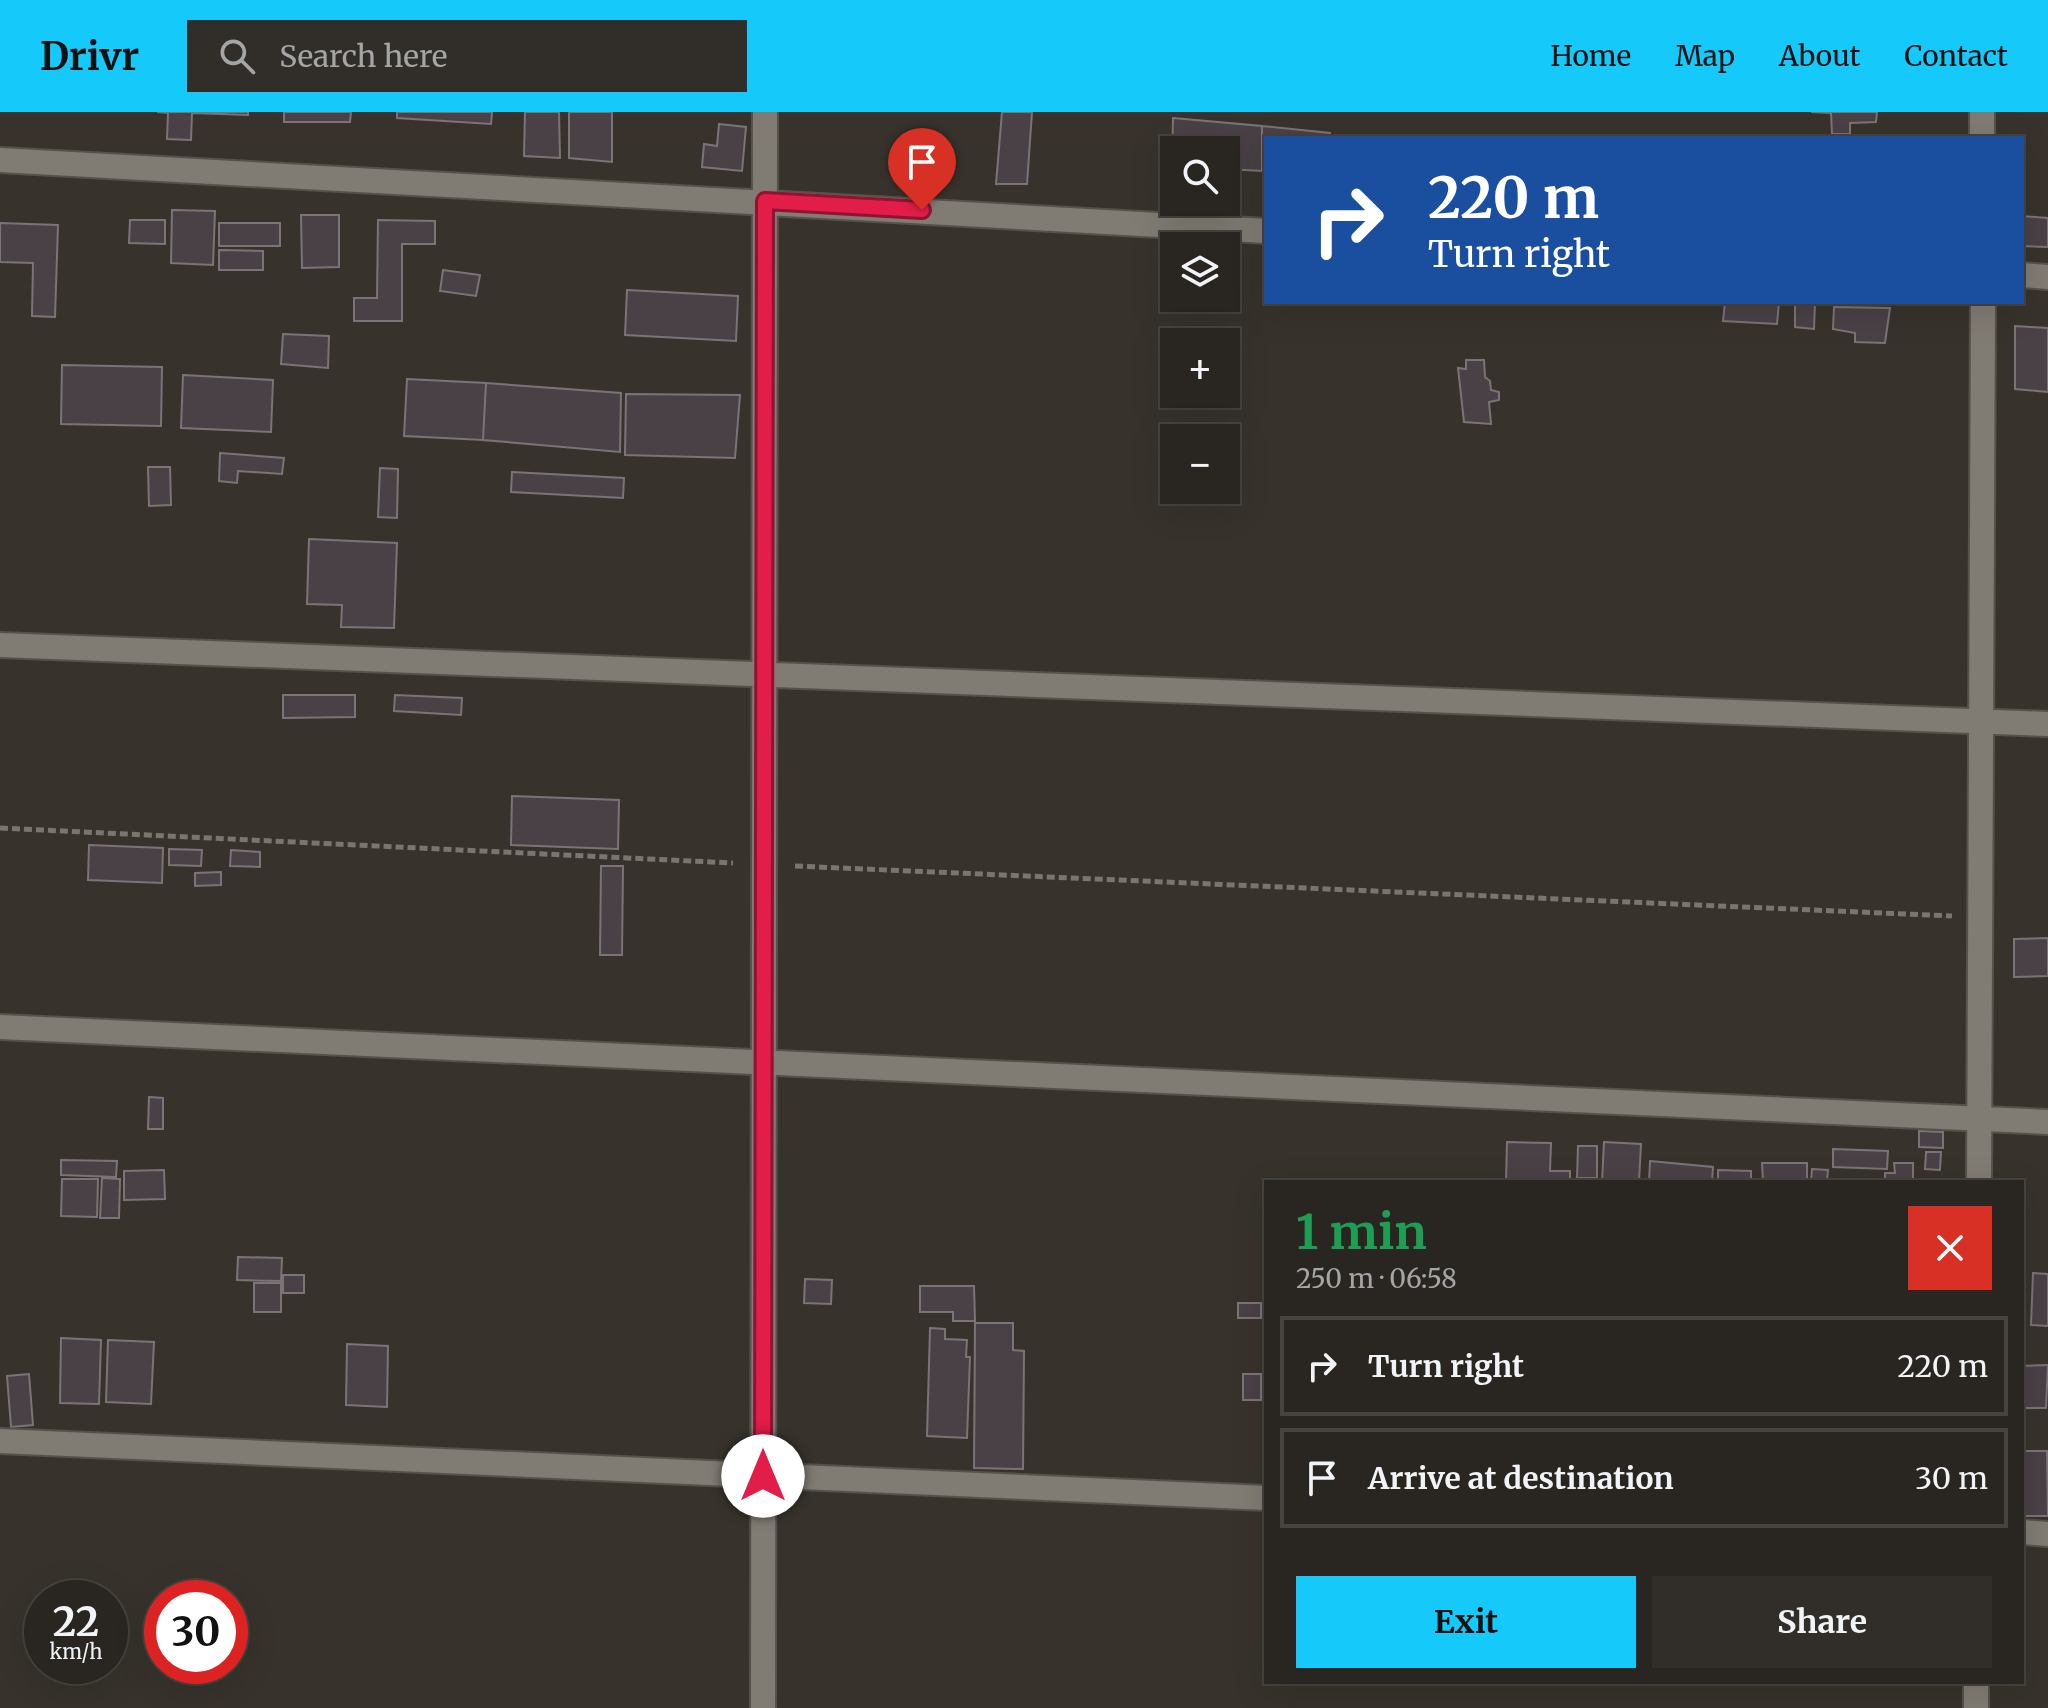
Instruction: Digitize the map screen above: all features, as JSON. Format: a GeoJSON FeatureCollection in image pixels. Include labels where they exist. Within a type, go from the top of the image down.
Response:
{"type":"FeatureCollection","features":[{"type":"Feature","properties":{"kind":"street"},"geometry":{"type":"LineString","coordinates":[[763,1708],[765,112]]}},
{"type":"Feature","properties":{"kind":"street"},"geometry":{"type":"LineString","coordinates":[[1982,112],[1982,136]]}},
{"type":"Feature","properties":{"kind":"street"},"geometry":{"type":"LineString","coordinates":[[0,160],[1264,231]]}},
{"type":"Feature","properties":{"kind":"street"},"geometry":{"type":"LineString","coordinates":[[2024,275],[2048,277]]}},
{"type":"Feature","properties":{"kind":"street"},"geometry":{"type":"LineString","coordinates":[[1979,1180],[1983,304]]}},
{"type":"Feature","properties":{"kind":"street"},"geometry":{"type":"LineString","coordinates":[[0,645],[2048,724]]}},
{"type":"Feature","properties":{"kind":"street"},"geometry":{"type":"LineString","coordinates":[[0,1027],[2048,1122]]}},
{"type":"Feature","properties":{"kind":"street"},"geometry":{"type":"LineString","coordinates":[[0,1441],[1264,1498]]}},
{"type":"Feature","properties":{"kind":"street"},"geometry":{"type":"LineString","coordinates":[[2024,1532],[2048,1534]]}},
{"type":"Feature","properties":{"kind":"street"},"geometry":{"type":"LineString","coordinates":[[1976,1684],[1976,1708]]}},
{"type":"Feature","properties":{"kind":"path"},"geometry":{"type":"LineString","coordinates":[[0,828],[1981,918]]}},
{"type":"Feature","properties":{"kind":"building"},"geometry":{"type":"Polygon","coordinates":[[[157,112],[248,112],[248,115],[192,113],[191,140],[167,139],[168,113],[157,112]]]}},
{"type":"Feature","properties":{"kind":"building"},"geometry":{"type":"Polygon","coordinates":[[[284,112],[351,112],[350,122],[284,122],[284,112]]]}},
{"type":"Feature","properties":{"kind":"building"},"geometry":{"type":"Polygon","coordinates":[[[397,112],[492,112],[491,124],[397,118],[397,112]]]}},
{"type":"Feature","properties":{"kind":"building"},"geometry":{"type":"Polygon","coordinates":[[[525,112],[559,112],[560,158],[524,156],[525,112]]]}},
{"type":"Feature","properties":{"kind":"building"},"geometry":{"type":"Polygon","coordinates":[[[569,112],[612,112],[612,162],[569,158],[569,112]]]}},
{"type":"Feature","properties":{"kind":"building"},"geometry":{"type":"Polygon","coordinates":[[[1002,112],[1032,112],[1027,184],[996,184],[1002,112]]]}},
{"type":"Feature","properties":{"kind":"building"},"geometry":{"type":"Polygon","coordinates":[[[1811,112],[1877,112],[1876,122],[1850,123],[1850,134],[1832,134],[1831,113],[1811,112]]]}},
{"type":"Feature","properties":{"kind":"building"},"geometry":{"type":"Polygon","coordinates":[[[1173,118],[1262,126],[1262,171],[1240,170],[1240,136],[1173,136],[1173,118]]]}},
{"type":"Feature","properties":{"kind":"building"},"geometry":{"type":"Polygon","coordinates":[[[719,124],[746,127],[742,171],[702,167],[704,144],[717,146],[719,124]]]}},
{"type":"Feature","properties":{"kind":"building"},"geometry":{"type":"Polygon","coordinates":[[[1262,126],[1330,133],[1330,136],[1264,136],[1262,171],[1262,126]]]}},
{"type":"Feature","properties":{"kind":"building"},"geometry":{"type":"Polygon","coordinates":[[[172,210],[215,211],[213,265],[171,263],[172,210]]]}},
{"type":"Feature","properties":{"kind":"building"},"geometry":{"type":"Polygon","coordinates":[[[301,215],[339,215],[339,267],[302,268],[301,215]]]}},
{"type":"Feature","properties":{"kind":"building"},"geometry":{"type":"Polygon","coordinates":[[[2024,216],[2048,218],[2048,247],[2024,246],[2024,216]]]}},
{"type":"Feature","properties":{"kind":"building"},"geometry":{"type":"Polygon","coordinates":[[[130,220],[165,220],[165,244],[129,243],[130,220]]]}},
{"type":"Feature","properties":{"kind":"building"},"geometry":{"type":"Polygon","coordinates":[[[378,220],[435,221],[435,244],[402,244],[402,321],[354,321],[354,298],[377,298],[378,220]]]}},
{"type":"Feature","properties":{"kind":"building"},"geometry":{"type":"Polygon","coordinates":[[[0,223],[58,225],[55,317],[32,316],[33,263],[0,262],[0,223]]]}},
{"type":"Feature","properties":{"kind":"building"},"geometry":{"type":"Polygon","coordinates":[[[219,223],[280,223],[280,246],[219,246],[219,223]]]}},
{"type":"Feature","properties":{"kind":"building"},"geometry":{"type":"Polygon","coordinates":[[[219,250],[263,251],[263,270],[219,270],[219,250]]]}},
{"type":"Feature","properties":{"kind":"building"},"geometry":{"type":"Polygon","coordinates":[[[443,270],[480,275],[476,296],[440,291],[443,270]]]}},
{"type":"Feature","properties":{"kind":"building"},"geometry":{"type":"Polygon","coordinates":[[[627,290],[738,296],[736,341],[625,335],[627,290]]]}},
{"type":"Feature","properties":{"kind":"building"},"geometry":{"type":"Polygon","coordinates":[[[1725,304],[1779,304],[1777,324],[1723,321],[1725,304]]]}},
{"type":"Feature","properties":{"kind":"building"},"geometry":{"type":"Polygon","coordinates":[[[1795,304],[1815,304],[1814,329],[1795,327],[1795,304]]]}},
{"type":"Feature","properties":{"kind":"building"},"geometry":{"type":"Polygon","coordinates":[[[1834,307],[1890,308],[1885,343],[1855,342],[1855,333],[1833,329],[1834,307]]]}},
{"type":"Feature","properties":{"kind":"building"},"geometry":{"type":"Polygon","coordinates":[[[2015,326],[2048,328],[2048,392],[2015,389],[2015,326]]]}},
{"type":"Feature","properties":{"kind":"building"},"geometry":{"type":"Polygon","coordinates":[[[283,334],[329,336],[328,368],[281,364],[283,334]]]}},
{"type":"Feature","properties":{"kind":"building"},"geometry":{"type":"Polygon","coordinates":[[[1466,360],[1484,360],[1485,377],[1490,381],[1491,390],[1499,392],[1499,400],[1489,402],[1491,424],[1464,422],[1458,368],[1466,369],[1466,360]]]}},
{"type":"Feature","properties":{"kind":"building"},"geometry":{"type":"Polygon","coordinates":[[[62,365],[162,367],[161,426],[61,424],[62,365]]]}},
{"type":"Feature","properties":{"kind":"building"},"geometry":{"type":"Polygon","coordinates":[[[183,375],[273,380],[271,432],[181,428],[183,375]]]}},
{"type":"Feature","properties":{"kind":"building"},"geometry":{"type":"Polygon","coordinates":[[[407,379],[486,383],[483,440],[404,436],[407,379]]]}},
{"type":"Feature","properties":{"kind":"building"},"geometry":{"type":"Polygon","coordinates":[[[486,383],[621,393],[620,452],[483,440],[486,383]]]}},
{"type":"Feature","properties":{"kind":"building"},"geometry":{"type":"Polygon","coordinates":[[[626,394],[740,395],[735,458],[625,455],[626,394]]]}},
{"type":"Feature","properties":{"kind":"building"},"geometry":{"type":"Polygon","coordinates":[[[220,453],[284,458],[282,474],[238,471],[237,483],[219,481],[220,453]]]}},
{"type":"Feature","properties":{"kind":"building"},"geometry":{"type":"Polygon","coordinates":[[[148,467],[170,467],[171,505],[149,506],[148,467]]]}},
{"type":"Feature","properties":{"kind":"building"},"geometry":{"type":"Polygon","coordinates":[[[380,468],[398,469],[397,518],[378,517],[380,468]]]}},
{"type":"Feature","properties":{"kind":"building"},"geometry":{"type":"Polygon","coordinates":[[[512,472],[624,478],[623,498],[511,492],[512,472]]]}},
{"type":"Feature","properties":{"kind":"building"},"geometry":{"type":"Polygon","coordinates":[[[309,539],[397,543],[394,628],[341,627],[342,605],[307,604],[309,539]]]}},
{"type":"Feature","properties":{"kind":"building"},"geometry":{"type":"Polygon","coordinates":[[[283,695],[355,695],[355,717],[283,718],[283,695]]]}},
{"type":"Feature","properties":{"kind":"building"},"geometry":{"type":"Polygon","coordinates":[[[395,695],[462,698],[461,715],[394,711],[395,695]]]}},
{"type":"Feature","properties":{"kind":"building"},"geometry":{"type":"Polygon","coordinates":[[[512,796],[619,800],[618,849],[511,845],[512,796]]]}},
{"type":"Feature","properties":{"kind":"building"},"geometry":{"type":"Polygon","coordinates":[[[89,845],[163,848],[162,883],[88,880],[89,845]]]}},
{"type":"Feature","properties":{"kind":"building"},"geometry":{"type":"Polygon","coordinates":[[[169,849],[202,850],[201,866],[169,865],[169,849]]]}},
{"type":"Feature","properties":{"kind":"building"},"geometry":{"type":"Polygon","coordinates":[[[231,850],[260,852],[260,867],[230,866],[231,850]]]}},
{"type":"Feature","properties":{"kind":"building"},"geometry":{"type":"Polygon","coordinates":[[[601,866],[623,866],[622,955],[600,955],[601,866]]]}},
{"type":"Feature","properties":{"kind":"building"},"geometry":{"type":"Polygon","coordinates":[[[221,872],[221,885],[195,886],[195,873],[221,872]]]}},
{"type":"Feature","properties":{"kind":"building"},"geometry":{"type":"Polygon","coordinates":[[[2048,938],[2048,976],[2014,977],[2014,939],[2048,938]]]}},
{"type":"Feature","properties":{"kind":"building"},"geometry":{"type":"Polygon","coordinates":[[[149,1097],[163,1098],[163,1129],[148,1129],[149,1097]]]}},
{"type":"Feature","properties":{"kind":"building"},"geometry":{"type":"Polygon","coordinates":[[[1919,1131],[1943,1132],[1943,1148],[1919,1147],[1919,1131]]]}},
{"type":"Feature","properties":{"kind":"building"},"geometry":{"type":"Polygon","coordinates":[[[1507,1142],[1551,1143],[1550,1171],[1570,1171],[1570,1180],[1506,1180],[1507,1142]]]}},
{"type":"Feature","properties":{"kind":"building"},"geometry":{"type":"Polygon","coordinates":[[[1604,1142],[1641,1144],[1639,1180],[1602,1180],[1604,1142]]]}},
{"type":"Feature","properties":{"kind":"building"},"geometry":{"type":"Polygon","coordinates":[[[1578,1146],[1597,1146],[1597,1178],[1577,1178],[1578,1146]]]}},
{"type":"Feature","properties":{"kind":"building"},"geometry":{"type":"Polygon","coordinates":[[[1833,1149],[1888,1151],[1887,1169],[1833,1167],[1833,1149]]]}},
{"type":"Feature","properties":{"kind":"building"},"geometry":{"type":"Polygon","coordinates":[[[1926,1152],[1941,1152],[1940,1170],[1925,1169],[1926,1152]]]}},
{"type":"Feature","properties":{"kind":"building"},"geometry":{"type":"Polygon","coordinates":[[[61,1160],[117,1161],[116,1177],[61,1175],[61,1160]]]}},
{"type":"Feature","properties":{"kind":"building"},"geometry":{"type":"Polygon","coordinates":[[[1650,1161],[1713,1167],[1712,1180],[1649,1180],[1650,1161]]]}},
{"type":"Feature","properties":{"kind":"building"},"geometry":{"type":"Polygon","coordinates":[[[1762,1163],[1807,1163],[1807,1180],[1763,1180],[1762,1163]]]}},
{"type":"Feature","properties":{"kind":"building"},"geometry":{"type":"Polygon","coordinates":[[[1894,1163],[1913,1163],[1913,1180],[1885,1180],[1885,1173],[1895,1173],[1894,1163]]]}},
{"type":"Feature","properties":{"kind":"building"},"geometry":{"type":"Polygon","coordinates":[[[1812,1169],[1828,1170],[1827,1180],[1811,1180],[1812,1169]]]}},
{"type":"Feature","properties":{"kind":"building"},"geometry":{"type":"Polygon","coordinates":[[[164,1170],[165,1199],[124,1200],[124,1171],[164,1170]]]}},
{"type":"Feature","properties":{"kind":"building"},"geometry":{"type":"Polygon","coordinates":[[[1718,1170],[1751,1171],[1751,1180],[1718,1180],[1718,1170]]]}},
{"type":"Feature","properties":{"kind":"building"},"geometry":{"type":"Polygon","coordinates":[[[102,1178],[120,1179],[119,1218],[100,1218],[102,1178]]]}},
{"type":"Feature","properties":{"kind":"building"},"geometry":{"type":"Polygon","coordinates":[[[62,1179],[98,1179],[97,1217],[61,1216],[62,1179]]]}},
{"type":"Feature","properties":{"kind":"building"},"geometry":{"type":"Polygon","coordinates":[[[238,1257],[282,1258],[281,1281],[237,1280],[238,1257]]]}},
{"type":"Feature","properties":{"kind":"building"},"geometry":{"type":"Polygon","coordinates":[[[2033,1273],[2048,1274],[2048,1326],[2031,1325],[2033,1273]]]}},
{"type":"Feature","properties":{"kind":"building"},"geometry":{"type":"Polygon","coordinates":[[[283,1275],[304,1275],[304,1293],[283,1293],[283,1275]]]}},
{"type":"Feature","properties":{"kind":"building"},"geometry":{"type":"Polygon","coordinates":[[[805,1279],[832,1280],[831,1304],[804,1303],[805,1279]]]}},
{"type":"Feature","properties":{"kind":"building"},"geometry":{"type":"Polygon","coordinates":[[[254,1283],[281,1283],[281,1312],[254,1312],[254,1283]]]}},
{"type":"Feature","properties":{"kind":"building"},"geometry":{"type":"Polygon","coordinates":[[[920,1286],[974,1286],[975,1321],[953,1321],[953,1312],[920,1312],[920,1286]]]}},
{"type":"Feature","properties":{"kind":"building"},"geometry":{"type":"Polygon","coordinates":[[[1238,1303],[1261,1303],[1261,1318],[1238,1318],[1238,1303]]]}},
{"type":"Feature","properties":{"kind":"building"},"geometry":{"type":"Polygon","coordinates":[[[975,1323],[1013,1323],[1013,1350],[1024,1351],[1023,1469],[974,1468],[975,1323]]]}},
{"type":"Feature","properties":{"kind":"building"},"geometry":{"type":"Polygon","coordinates":[[[930,1328],[945,1329],[945,1339],[967,1340],[966,1357],[970,1357],[967,1438],[927,1436],[930,1328]]]}},
{"type":"Feature","properties":{"kind":"building"},"geometry":{"type":"Polygon","coordinates":[[[61,1338],[101,1340],[99,1404],[60,1403],[61,1338]]]}},
{"type":"Feature","properties":{"kind":"building"},"geometry":{"type":"Polygon","coordinates":[[[108,1340],[154,1342],[151,1404],[106,1402],[108,1340]]]}},
{"type":"Feature","properties":{"kind":"building"},"geometry":{"type":"Polygon","coordinates":[[[347,1344],[388,1346],[387,1407],[346,1405],[347,1344]]]}},
{"type":"Feature","properties":{"kind":"building"},"geometry":{"type":"Polygon","coordinates":[[[2048,1365],[2046,1408],[2024,1408],[2024,1366],[2048,1365]]]}},
{"type":"Feature","properties":{"kind":"building"},"geometry":{"type":"Polygon","coordinates":[[[29,1374],[33,1425],[11,1427],[7,1376],[29,1374]]]}},
{"type":"Feature","properties":{"kind":"building"},"geometry":{"type":"Polygon","coordinates":[[[1243,1374],[1261,1374],[1261,1400],[1243,1400],[1243,1374]]]}},
{"type":"Feature","properties":{"kind":"building"},"geometry":{"type":"Polygon","coordinates":[[[2024,1451],[2047,1451],[2048,1516],[2024,1516],[2024,1451]]]}},
{"type":"Feature","properties":{"kind":"route"},"geometry":{"type":"LineString","coordinates":[[763,1476],[765,201],[922,210]]}}]}
